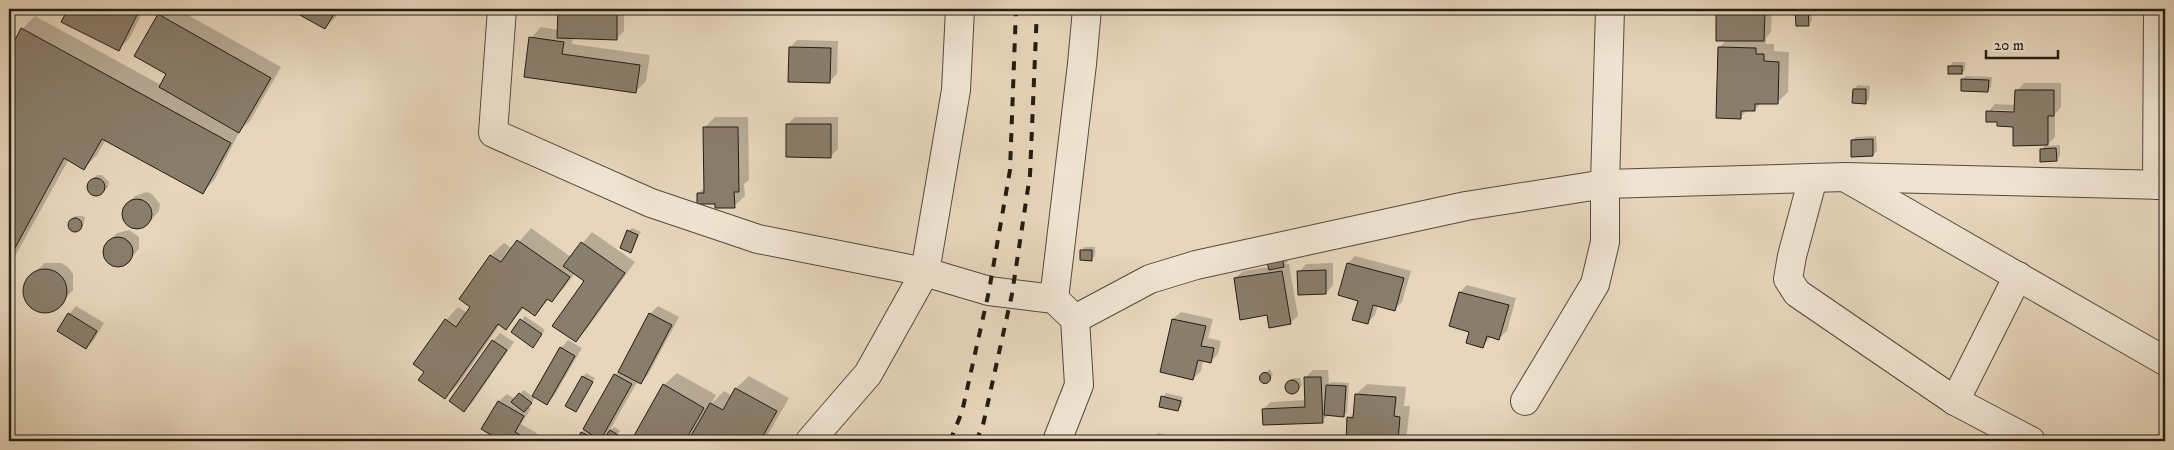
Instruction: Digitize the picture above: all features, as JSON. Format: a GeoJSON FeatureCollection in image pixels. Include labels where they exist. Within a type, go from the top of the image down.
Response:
{"type":"FeatureCollection","features":[{"type":"Feature","properties":{"kind":"street"},"geometry":{"type":"LineString","coordinates":[[502,9],[493,133],[651,203],[758,239],[925,272],[989,291],[1054,300],[1075,319],[1079,385],[1057,441]]}},
{"type":"Feature","properties":{"kind":"street"},"geometry":{"type":"LineString","coordinates":[[810,441],[868,374],[925,272],[956,90],[960,9]]}},
{"type":"Feature","properties":{"kind":"street"},"geometry":{"type":"LineString","coordinates":[[1054,300],[1087,9]]}},
{"type":"Feature","properties":{"kind":"street"},"geometry":{"type":"LineString","coordinates":[[1525,401],[1595,284],[1605,242],[1604,184],[1610,9]]}},
{"type":"Feature","properties":{"kind":"street"},"geometry":{"type":"LineString","coordinates":[[1075,319],[1150,279],[1196,265],[1466,206],[1604,184],[1844,177],[2161,185],[2158,9]]}},
{"type":"Feature","properties":{"kind":"street"},"geometry":{"type":"LineString","coordinates":[[1844,177],[2165,361]]}},
{"type":"Feature","properties":{"kind":"street"},"geometry":{"type":"LineString","coordinates":[[1813,178],[1792,256],[1788,279],[1797,294],[1955,401],[2031,441]]}},
{"type":"Feature","properties":{"kind":"street"},"geometry":{"type":"LineString","coordinates":[[1955,401],[2018,276]]}},
{"type":"Feature","properties":{"kind":"building"},"geometry":{"type":"Polygon","coordinates":[[[68,9],[140,9],[119,51],[61,22],[68,9]]]}},
{"type":"Feature","properties":{"kind":"building"},"geometry":{"type":"Polygon","coordinates":[[[289,9],[337,9],[325,29],[289,9]]]}},
{"type":"Feature","properties":{"kind":"building"},"geometry":{"type":"Polygon","coordinates":[[[558,9],[617,9],[617,40],[557,38],[558,9]]]}},
{"type":"Feature","properties":{"kind":"building"},"geometry":{"type":"Polygon","coordinates":[[[1795,9],[1808,9],[1809,26],[1796,26],[1795,9]]]}},
{"type":"Feature","properties":{"kind":"building"},"geometry":{"type":"Polygon","coordinates":[[[1716,10],[1765,11],[1764,41],[1716,41],[1716,10]]]}},
{"type":"Feature","properties":{"kind":"building"},"geometry":{"type":"Polygon","coordinates":[[[158,14],[271,78],[239,133],[159,87],[166,74],[134,56],[158,14]]]}},
{"type":"Feature","properties":{"kind":"building"},"geometry":{"type":"Polygon","coordinates":[[[21,28],[231,143],[203,194],[102,139],[84,170],[64,158],[9,259],[9,52],[21,28]]]}},
{"type":"Feature","properties":{"kind":"building"},"geometry":{"type":"Polygon","coordinates":[[[529,37],[564,42],[562,54],[640,65],[636,93],[524,77],[529,37]]]}},
{"type":"Feature","properties":{"kind":"building"},"geometry":{"type":"Polygon","coordinates":[[[789,47],[831,48],[830,83],[788,82],[789,47]]]}},
{"type":"Feature","properties":{"kind":"building"},"geometry":{"type":"Polygon","coordinates":[[[1718,47],[1756,48],[1756,54],[1764,54],[1764,61],[1779,62],[1778,104],[1755,104],[1755,111],[1741,111],[1741,119],[1716,118],[1718,47]]]}},
{"type":"Feature","properties":{"kind":"building"},"geometry":{"type":"Polygon","coordinates":[[[1948,66],[1962,66],[1962,74],[1948,74],[1948,66]]]}},
{"type":"Feature","properties":{"kind":"building"},"geometry":{"type":"Polygon","coordinates":[[[1961,79],[1989,80],[1988,92],[1961,91],[1961,79]]]}},
{"type":"Feature","properties":{"kind":"building"},"geometry":{"type":"Polygon","coordinates":[[[1853,89],[1866,89],[1866,104],[1852,103],[1853,89]]]}},
{"type":"Feature","properties":{"kind":"building"},"geometry":{"type":"Polygon","coordinates":[[[2015,90],[2054,90],[2054,116],[2048,116],[2048,145],[2013,146],[2013,127],[1997,126],[1997,122],[1986,122],[1986,111],[2014,112],[2015,90]]]}},
{"type":"Feature","properties":{"kind":"building"},"geometry":{"type":"Polygon","coordinates":[[[786,124],[831,124],[831,158],[786,157],[786,124]]]}},
{"type":"Feature","properties":{"kind":"building"},"geometry":{"type":"Polygon","coordinates":[[[703,127],[738,127],[739,192],[734,192],[735,208],[715,208],[715,204],[697,204],[697,193],[704,193],[703,127]]]}},
{"type":"Feature","properties":{"kind":"building"},"geometry":{"type":"Polygon","coordinates":[[[1873,139],[1873,156],[1851,157],[1851,140],[1873,139]]]}},
{"type":"Feature","properties":{"kind":"building"},"geometry":{"type":"Polygon","coordinates":[[[2056,148],[2057,161],[2040,162],[2040,149],[2056,148]]]}},
{"type":"Feature","properties":{"kind":"building"},"geometry":{"type":"Polygon","coordinates":[[[92,178],[100,178],[105,183],[103,194],[92,196],[87,191],[87,183],[92,178]]]}},
{"type":"Feature","properties":{"kind":"building"},"geometry":{"type":"Polygon","coordinates":[[[137,199],[148,203],[152,214],[148,225],[137,229],[126,225],[122,214],[126,203],[137,199]]]}},
{"type":"Feature","properties":{"kind":"building"},"geometry":{"type":"Polygon","coordinates":[[[72,218],[78,218],[82,225],[78,232],[72,232],[68,228],[68,222],[72,218]]]}},
{"type":"Feature","properties":{"kind":"building"},"geometry":{"type":"Polygon","coordinates":[[[627,230],[638,235],[631,253],[620,248],[627,230]]]}},
{"type":"Feature","properties":{"kind":"building"},"geometry":{"type":"Polygon","coordinates":[[[118,237],[129,241],[133,252],[129,263],[118,267],[107,263],[103,252],[107,241],[118,237]]]}},
{"type":"Feature","properties":{"kind":"building"},"geometry":{"type":"Polygon","coordinates":[[[517,240],[570,277],[552,302],[547,299],[535,316],[522,307],[506,330],[498,324],[445,399],[418,380],[424,372],[413,364],[445,319],[456,327],[470,307],[459,299],[490,255],[501,262],[517,240]]]}},
{"type":"Feature","properties":{"kind":"building"},"geometry":{"type":"Polygon","coordinates":[[[581,242],[625,273],[576,342],[552,326],[584,281],[563,266],[581,242]]]}},
{"type":"Feature","properties":{"kind":"building"},"geometry":{"type":"Polygon","coordinates":[[[1080,250],[1092,250],[1092,261],[1080,260],[1080,250]]]}},
{"type":"Feature","properties":{"kind":"building"},"geometry":{"type":"Polygon","coordinates":[[[1281,250],[1284,267],[1269,270],[1265,254],[1281,250]]]}},
{"type":"Feature","properties":{"kind":"building"},"geometry":{"type":"Polygon","coordinates":[[[1347,263],[1404,278],[1395,311],[1373,305],[1368,324],[1352,320],[1358,301],[1338,295],[1347,263]]]}},
{"type":"Feature","properties":{"kind":"building"},"geometry":{"type":"Polygon","coordinates":[[[41,269],[49,269],[61,275],[67,291],[61,307],[49,313],[41,313],[29,307],[23,295],[23,287],[29,275],[41,269]]]}},
{"type":"Feature","properties":{"kind":"building"},"geometry":{"type":"Polygon","coordinates":[[[1326,270],[1326,294],[1298,295],[1297,271],[1326,270]]]}},
{"type":"Feature","properties":{"kind":"building"},"geometry":{"type":"Polygon","coordinates":[[[1282,271],[1291,324],[1269,328],[1267,315],[1240,320],[1234,278],[1282,271]]]}},
{"type":"Feature","properties":{"kind":"building"},"geometry":{"type":"Polygon","coordinates":[[[1459,292],[1509,305],[1499,340],[1487,336],[1483,348],[1466,343],[1469,332],[1449,326],[1459,292]]]}},
{"type":"Feature","properties":{"kind":"building"},"geometry":{"type":"Polygon","coordinates":[[[68,313],[97,331],[86,349],[57,331],[68,313]]]}},
{"type":"Feature","properties":{"kind":"building"},"geometry":{"type":"Polygon","coordinates":[[[649,313],[672,325],[641,384],[618,372],[649,313]]]}},
{"type":"Feature","properties":{"kind":"building"},"geometry":{"type":"Polygon","coordinates":[[[520,319],[542,334],[533,348],[511,332],[520,319]]]}},
{"type":"Feature","properties":{"kind":"building"},"geometry":{"type":"Polygon","coordinates":[[[1172,319],[1206,326],[1201,346],[1214,348],[1211,363],[1198,360],[1193,380],[1160,372],[1172,319]]]}},
{"type":"Feature","properties":{"kind":"building"},"geometry":{"type":"Polygon","coordinates":[[[492,340],[507,350],[464,412],[449,401],[492,340]]]}},
{"type":"Feature","properties":{"kind":"building"},"geometry":{"type":"Polygon","coordinates":[[[560,347],[575,356],[547,405],[532,396],[560,347]]]}},
{"type":"Feature","properties":{"kind":"building"},"geometry":{"type":"Polygon","coordinates":[[[1265,372],[1271,378],[1265,384],[1259,378],[1265,372]]]}},
{"type":"Feature","properties":{"kind":"building"},"geometry":{"type":"Polygon","coordinates":[[[614,374],[632,384],[600,441],[576,441],[581,432],[591,437],[592,435],[583,429],[614,374]]]}},
{"type":"Feature","properties":{"kind":"building"},"geometry":{"type":"Polygon","coordinates":[[[582,376],[593,382],[576,412],[565,406],[582,376]]]}},
{"type":"Feature","properties":{"kind":"building"},"geometry":{"type":"Polygon","coordinates":[[[1304,377],[1321,377],[1323,423],[1263,425],[1262,409],[1305,407],[1304,377]]]}},
{"type":"Feature","properties":{"kind":"building"},"geometry":{"type":"Polygon","coordinates":[[[1292,380],[1297,382],[1299,387],[1297,392],[1292,394],[1287,392],[1285,387],[1287,382],[1292,380]]]}},
{"type":"Feature","properties":{"kind":"building"},"geometry":{"type":"Polygon","coordinates":[[[663,384],[704,408],[685,441],[631,441],[663,384]]]}},
{"type":"Feature","properties":{"kind":"building"},"geometry":{"type":"Polygon","coordinates":[[[1326,385],[1346,386],[1344,417],[1324,415],[1326,385]]]}},
{"type":"Feature","properties":{"kind":"building"},"geometry":{"type":"Polygon","coordinates":[[[735,388],[777,411],[760,441],[688,441],[710,403],[723,410],[735,388]]]}},
{"type":"Feature","properties":{"kind":"building"},"geometry":{"type":"Polygon","coordinates":[[[519,393],[532,403],[524,412],[511,402],[519,393]]]}},
{"type":"Feature","properties":{"kind":"building"},"geometry":{"type":"Polygon","coordinates":[[[1355,394],[1396,397],[1394,416],[1400,417],[1398,441],[1346,441],[1347,417],[1353,418],[1355,394]]]}},
{"type":"Feature","properties":{"kind":"building"},"geometry":{"type":"Polygon","coordinates":[[[1161,396],[1181,401],[1178,411],[1159,407],[1161,396]]]}},
{"type":"Feature","properties":{"kind":"building"},"geometry":{"type":"Polygon","coordinates":[[[498,401],[524,416],[515,432],[530,441],[501,441],[481,429],[498,401]]]}},
{"type":"Feature","properties":{"kind":"building"},"geometry":{"type":"Polygon","coordinates":[[[610,430],[618,435],[614,441],[602,441],[610,430]]]}},
{"type":"Feature","properties":{"kind":"railway"},"geometry":{"type":"LineString","coordinates":[[950,441],[962,412],[989,291],[1010,170],[1016,9]]}},
{"type":"Feature","properties":{"kind":"railway"},"geometry":{"type":"LineString","coordinates":[[976,441],[983,425],[1012,294],[1030,175],[1037,9]]}}]}
